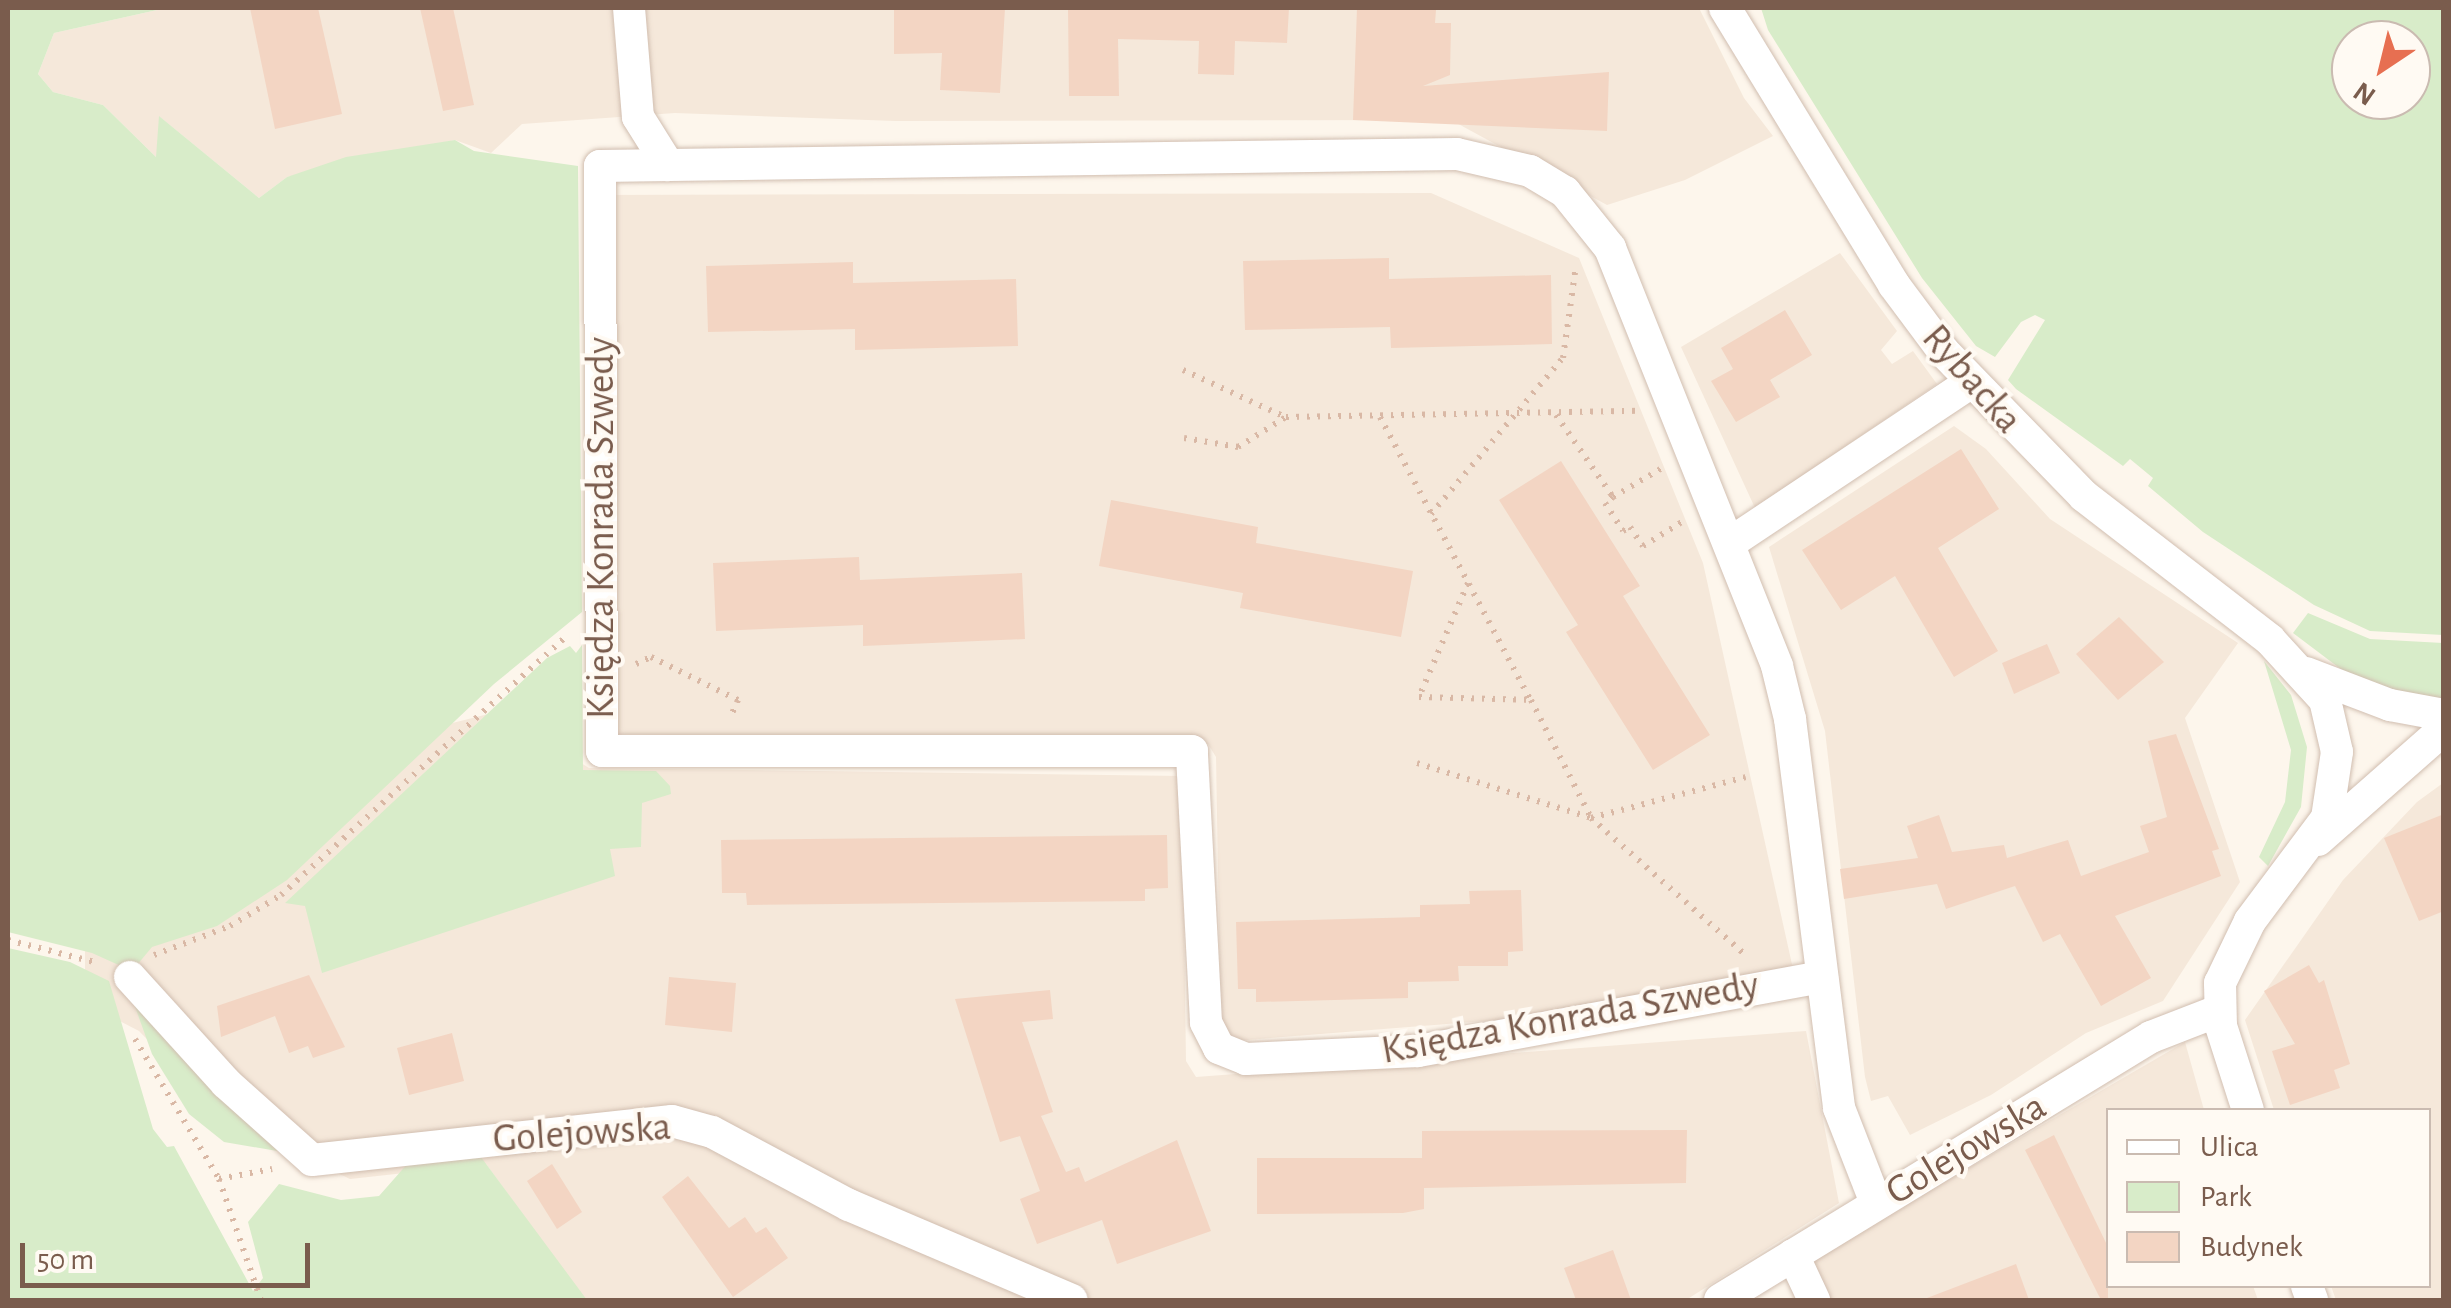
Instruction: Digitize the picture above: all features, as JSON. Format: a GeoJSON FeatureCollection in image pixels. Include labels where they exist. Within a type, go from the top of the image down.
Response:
{"type":"FeatureCollection","features":[{"type":"Feature","properties":{"kind":"street"},"geometry":{"type":"LineString","coordinates":[[629,8],[638,117],[668,165]]}},
{"type":"Feature","properties":{"kind":"street","name":"Rybacka"},"geometry":{"type":"LineString","coordinates":[[1725,8],[1894,285],[1971,382],[2098,508],[2306,673],[2325,700],[2337,752],[2326,818],[2314,843]]}},
{"type":"Feature","properties":{"kind":"street","name":"Księdza Konrada Szwedy"},"geometry":{"type":"LineString","coordinates":[[1822,977],[1418,1051],[1231,1056],[1206,1022],[1192,752],[602,751],[600,166],[1457,154],[1530,171],[1565,192],[1610,248],[1730,543],[1790,719],[1840,1108],[1876,1203]]}},
{"type":"Feature","properties":{"kind":"street"},"geometry":{"type":"LineString","coordinates":[[1730,543],[1971,382]]}},
{"type":"Feature","properties":{"kind":"street","name":"Rybacka"},"geometry":{"type":"LineString","coordinates":[[2306,673],[2390,705],[2444,714]]}},
{"type":"Feature","properties":{"kind":"street"},"geometry":{"type":"LineString","coordinates":[[2247,1108],[2218,1011],[2223,972],[2238,939],[2314,843],[2444,729]]}},
{"type":"Feature","properties":{"kind":"street","name":"Golejowska"},"geometry":{"type":"LineString","coordinates":[[130,977],[226,1083],[312,1160],[672,1120],[712,1132],[849,1205],[1072,1300]]}},
{"type":"Feature","properties":{"kind":"street","name":"Golejowska"},"geometry":{"type":"LineString","coordinates":[[1720,1300],[2175,1024],[2218,1011]]}},
{"type":"Feature","properties":{"kind":"street"},"geometry":{"type":"LineString","coordinates":[[1793,1255],[1814,1300]]}},
{"type":"Feature","properties":{"kind":"path"},"geometry":{"type":"LineString","coordinates":[[1431,514],[1564,358],[1578,254]]}},
{"type":"Feature","properties":{"kind":"path"},"geometry":{"type":"LineString","coordinates":[[1183,370],[1286,417],[1647,411]]}},
{"type":"Feature","properties":{"kind":"path"},"geometry":{"type":"LineString","coordinates":[[1555,414],[1613,498]]}},
{"type":"Feature","properties":{"kind":"path"},"geometry":{"type":"LineString","coordinates":[[1184,438],[1238,447],[1286,417]]}},
{"type":"Feature","properties":{"kind":"path"},"geometry":{"type":"LineString","coordinates":[[1380,417],[1592,818],[1760,968]]}},
{"type":"Feature","properties":{"kind":"path"},"geometry":{"type":"LineString","coordinates":[[1668,464],[1605,503],[1623,532],[1630,527],[1643,546],[1689,518]]}},
{"type":"Feature","properties":{"kind":"path"},"geometry":{"type":"LineString","coordinates":[[1468,582],[1418,696],[1530,700]]}},
{"type":"Feature","properties":{"kind":"path"},"geometry":{"type":"LineString","coordinates":[[262,1300],[219,1180],[139,1051],[123,991],[130,977],[154,956],[230,926],[281,895],[543,652],[601,625]]}},
{"type":"Feature","properties":{"kind":"path"},"geometry":{"type":"LineString","coordinates":[[621,671],[651,657],[738,700],[725,730]]}},
{"type":"Feature","properties":{"kind":"path"},"geometry":{"type":"LineString","coordinates":[[1416,763],[1592,818],[1746,777]]}},
{"type":"Feature","properties":{"kind":"path"},"geometry":{"type":"LineString","coordinates":[[8,940],[61,950],[130,977]]}},
{"type":"Feature","properties":{"kind":"path"},"geometry":{"type":"LineString","coordinates":[[219,1180],[252,1173]]}},
{"type":"Feature","properties":{"kind":"shaded area"},"geometry":{"type":"Polygon","coordinates":[[[166,8],[1699,8],[1744,98],[1773,136],[1685,180],[1607,205],[1451,120],[896,121],[675,113],[522,124],[491,153],[455,140],[287,177],[259,198],[160,117],[157,158],[103,105],[53,92],[38,74],[54,33],[166,8]]]}},
{"type":"Feature","properties":{"kind":"shaded area"},"geometry":{"type":"Polygon","coordinates":[[[1431,193],[1579,258],[1703,563],[1799,996],[1221,1042],[1216,757],[1208,744],[610,734],[594,195],[1431,193]]]}},
{"type":"Feature","properties":{"kind":"shaded area"},"geometry":{"type":"Polygon","coordinates":[[[1840,253],[1897,331],[1881,350],[1892,364],[1913,351],[1937,384],[1755,508],[1681,347],[1840,253]]]}},
{"type":"Feature","properties":{"kind":"shaded area"},"geometry":{"type":"Polygon","coordinates":[[[1954,426],[1986,449],[2050,519],[2238,643],[2185,718],[2240,882],[2163,1001],[2086,1033],[1991,1095],[1910,1135],[1888,1096],[1871,1101],[1865,1077],[1825,731],[1769,547],[1954,426]]]}},
{"type":"Feature","properties":{"kind":"shaded area"},"geometry":{"type":"Polygon","coordinates":[[[575,692],[581,763],[589,768],[1182,776],[1186,1061],[1196,1077],[1806,1031],[1839,1203],[1686,1300],[585,1300],[486,1164],[350,1179],[227,1121],[139,1031],[85,1003],[85,949],[413,733],[575,692]]]}},
{"type":"Feature","properties":{"kind":"shaded area"},"geometry":{"type":"Polygon","coordinates":[[[2443,783],[2443,1300],[2336,1300],[2332,1288],[2431,1288],[2431,1108],[2273,1108],[2245,1020],[2343,880],[2417,802],[2443,783]]]}},
{"type":"Feature","properties":{"kind":"shaded area"},"geometry":{"type":"Polygon","coordinates":[[[2185,1042],[2203,1108],[2106,1108],[2106,1288],[2254,1288],[2258,1300],[1818,1300],[1802,1265],[2185,1042]]]}},
{"type":"Feature","properties":{"kind":"green space"},"geometry":{"type":"Polygon","coordinates":[[[8,8],[166,8],[54,33],[38,74],[53,92],[103,105],[156,157],[159,116],[259,198],[287,177],[346,157],[455,140],[474,151],[578,166],[582,612],[494,684],[287,880],[217,926],[152,947],[132,971],[92,953],[8,932],[8,8]]]}},
{"type":"Feature","properties":{"kind":"green space"},"geometry":{"type":"Polygon","coordinates":[[[1761,8],[2443,8],[2443,635],[2370,631],[2314,605],[2203,532],[2148,486],[2153,478],[2130,459],[2123,466],[2008,380],[2045,320],[2035,315],[2021,322],[1995,357],[1976,346],[1922,278],[1768,30],[1761,8]]]}},
{"type":"Feature","properties":{"kind":"green space"},"geometry":{"type":"Polygon","coordinates":[[[2308,613],[2370,639],[2443,643],[2443,698],[2417,698],[2346,673],[2293,633],[2308,613]]]}},
{"type":"Feature","properties":{"kind":"green space"},"geometry":{"type":"Polygon","coordinates":[[[582,645],[583,770],[656,771],[670,786],[671,794],[642,803],[641,847],[610,849],[615,876],[322,973],[305,906],[285,903],[547,658],[570,646],[576,653],[582,645]]]}},
{"type":"Feature","properties":{"kind":"green space"},"geometry":{"type":"Polygon","coordinates":[[[2264,661],[2291,695],[2307,747],[2301,807],[2268,866],[2259,857],[2285,802],[2291,750],[2264,661]]]}},
{"type":"Feature","properties":{"kind":"green space"},"geometry":{"type":"Polygon","coordinates":[[[8,948],[70,962],[109,981],[153,1129],[167,1147],[174,1146],[253,1291],[263,1278],[248,1222],[279,1184],[341,1200],[379,1196],[409,1162],[478,1153],[587,1300],[8,1300],[8,948]]]}},
{"type":"Feature","properties":{"kind":"green space"},"geometry":{"type":"Polygon","coordinates":[[[133,1001],[283,1152],[224,1142],[189,1114],[152,1054],[133,1001]]]}},
{"type":"Feature","properties":{"kind":"building"},"geometry":{"type":"Polygon","coordinates":[[[250,8],[318,8],[342,114],[275,129],[250,8]]]}},
{"type":"Feature","properties":{"kind":"building"},"geometry":{"type":"Polygon","coordinates":[[[420,8],[453,8],[474,105],[443,111],[420,8]]]}},
{"type":"Feature","properties":{"kind":"building"},"geometry":{"type":"Polygon","coordinates":[[[894,8],[1005,8],[1000,93],[940,90],[942,53],[894,54],[894,8]]]}},
{"type":"Feature","properties":{"kind":"building"},"geometry":{"type":"Polygon","coordinates":[[[1068,8],[1289,8],[1287,43],[1235,41],[1234,75],[1198,74],[1199,41],[1118,39],[1119,96],[1069,96],[1068,8]]]}},
{"type":"Feature","properties":{"kind":"building"},"geometry":{"type":"Polygon","coordinates":[[[1357,8],[1436,10],[1435,23],[1451,23],[1450,75],[1423,86],[1609,72],[1607,131],[1353,120],[1357,8]]]}},
{"type":"Feature","properties":{"kind":"building"},"geometry":{"type":"Polygon","coordinates":[[[1389,258],[1389,279],[1551,275],[1552,344],[1391,348],[1390,327],[1245,330],[1243,261],[1389,258]]]}},
{"type":"Feature","properties":{"kind":"building"},"geometry":{"type":"Polygon","coordinates":[[[853,262],[853,283],[1016,279],[1018,346],[855,350],[855,329],[708,332],[706,266],[853,262]]]}},
{"type":"Feature","properties":{"kind":"building"},"geometry":{"type":"Polygon","coordinates":[[[1785,310],[1812,355],[1770,380],[1780,397],[1736,422],[1711,381],[1733,369],[1721,348],[1785,310]]]}},
{"type":"Feature","properties":{"kind":"building"},"geometry":{"type":"Polygon","coordinates":[[[1961,449],[1999,509],[1938,548],[1998,651],[1954,677],[1895,576],[1841,610],[1802,550],[1961,449]]]}},
{"type":"Feature","properties":{"kind":"building"},"geometry":{"type":"Polygon","coordinates":[[[1561,461],[1640,586],[1623,596],[1710,735],[1653,770],[1566,632],[1578,625],[1499,500],[1561,461]]]}},
{"type":"Feature","properties":{"kind":"building"},"geometry":{"type":"Polygon","coordinates":[[[1111,500],[1258,527],[1256,543],[1413,571],[1401,637],[1240,608],[1243,593],[1099,566],[1111,500]]]}},
{"type":"Feature","properties":{"kind":"building"},"geometry":{"type":"Polygon","coordinates":[[[859,557],[860,580],[1022,573],[1025,639],[863,646],[863,625],[716,631],[713,563],[859,557]]]}},
{"type":"Feature","properties":{"kind":"building"},"geometry":{"type":"Polygon","coordinates":[[[2119,617],[2164,662],[2118,700],[2076,654],[2119,617]]]}},
{"type":"Feature","properties":{"kind":"building"},"geometry":{"type":"Polygon","coordinates":[[[2047,644],[2060,673],[2014,694],[2002,663],[2047,644]]]}},
{"type":"Feature","properties":{"kind":"building"},"geometry":{"type":"Polygon","coordinates":[[[2176,734],[2219,849],[2212,851],[2221,876],[2115,916],[2151,978],[2101,1006],[2060,934],[2043,942],[2015,886],[1946,909],[1937,884],[1844,899],[1840,869],[1918,858],[1907,826],[1939,815],[1952,852],[2004,845],[2007,858],[2068,840],[2081,876],[2149,852],[2140,826],[2167,817],[2148,741],[2176,734]]]}},
{"type":"Feature","properties":{"kind":"building"},"geometry":{"type":"Polygon","coordinates":[[[2444,814],[2444,911],[2419,921],[2384,838],[2444,814]]]}},
{"type":"Feature","properties":{"kind":"building"},"geometry":{"type":"Polygon","coordinates":[[[1167,835],[1168,888],[1145,889],[1145,901],[747,905],[746,893],[722,893],[721,840],[1167,835]]]}},
{"type":"Feature","properties":{"kind":"building"},"geometry":{"type":"Polygon","coordinates":[[[1521,890],[1523,951],[1508,952],[1508,966],[1458,966],[1459,981],[1408,982],[1408,998],[1256,1002],[1256,989],[1238,989],[1236,922],[1420,917],[1420,905],[1470,904],[1469,891],[1521,890]]]}},
{"type":"Feature","properties":{"kind":"building"},"geometry":{"type":"Polygon","coordinates":[[[2309,965],[2319,983],[2324,980],[2350,1064],[2334,1070],[2340,1088],[2290,1105],[2272,1051],[2295,1044],[2264,991],[2309,965]]]}},
{"type":"Feature","properties":{"kind":"building"},"geometry":{"type":"Polygon","coordinates":[[[309,975],[345,1047],[313,1058],[308,1046],[289,1053],[275,1016],[221,1037],[217,1006],[309,975]]]}},
{"type":"Feature","properties":{"kind":"building"},"geometry":{"type":"Polygon","coordinates":[[[669,977],[736,983],[732,1032],[665,1025],[669,977]]]}},
{"type":"Feature","properties":{"kind":"building"},"geometry":{"type":"Polygon","coordinates":[[[1050,990],[1053,1019],[1022,1022],[1053,1112],[1041,1116],[1066,1172],[1079,1167],[1085,1182],[1177,1140],[1211,1231],[1117,1264],[1102,1220],[1037,1244],[1020,1199],[1040,1191],[1020,1136],[1000,1142],[955,999],[1050,990]]]}},
{"type":"Feature","properties":{"kind":"building"},"geometry":{"type":"Polygon","coordinates":[[[452,1033],[464,1081],[409,1095],[397,1048],[452,1033]]]}},
{"type":"Feature","properties":{"kind":"building"},"geometry":{"type":"Polygon","coordinates":[[[1687,1130],[1686,1183],[1424,1188],[1424,1209],[1403,1213],[1257,1214],[1257,1158],[1422,1158],[1422,1131],[1687,1130]]]}},
{"type":"Feature","properties":{"kind":"building"},"geometry":{"type":"Polygon","coordinates":[[[2054,1135],[2106,1243],[2108,1300],[2101,1300],[2025,1150],[2054,1135]]]}},
{"type":"Feature","properties":{"kind":"building"},"geometry":{"type":"Polygon","coordinates":[[[552,1164],[582,1212],[557,1229],[527,1181],[552,1164]]]}},
{"type":"Feature","properties":{"kind":"building"},"geometry":{"type":"Polygon","coordinates":[[[688,1176],[729,1228],[745,1217],[756,1233],[766,1227],[788,1258],[733,1297],[662,1197],[688,1176]]]}},
{"type":"Feature","properties":{"kind":"building"},"geometry":{"type":"Polygon","coordinates":[[[1613,1250],[1631,1300],[1576,1300],[1564,1268],[1613,1250]]]}},
{"type":"Feature","properties":{"kind":"building"},"geometry":{"type":"Polygon","coordinates":[[[2016,1264],[2029,1300],[1927,1298],[2016,1264]]]}}]}
